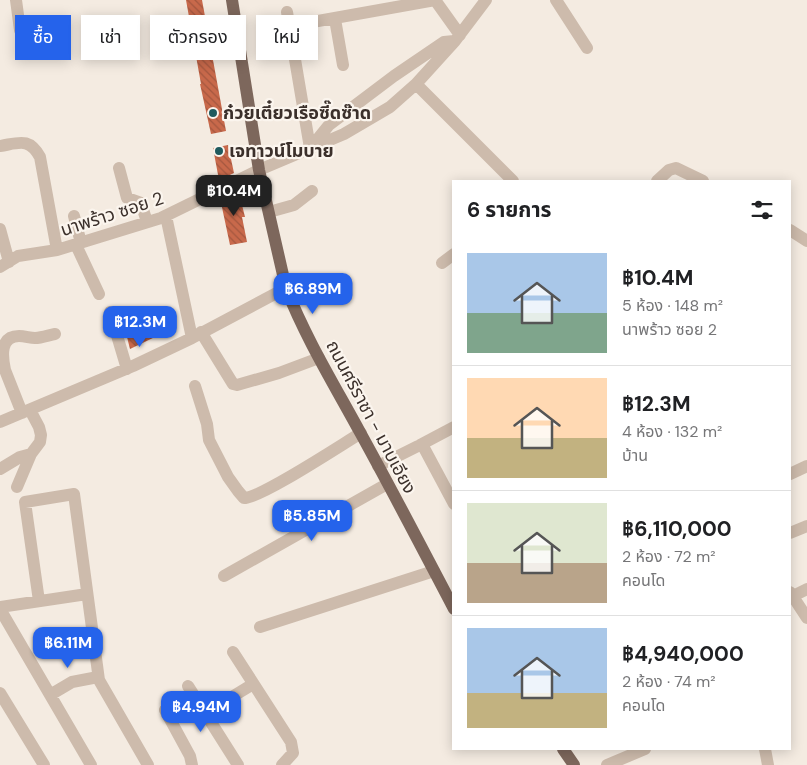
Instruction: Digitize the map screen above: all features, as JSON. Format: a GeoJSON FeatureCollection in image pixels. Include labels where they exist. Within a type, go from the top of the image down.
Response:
{"type":"FeatureCollection","features":[{"type":"Feature","properties":{"kind":"main road","name":"ถนนศรีราชา - มาบเอียง"},"geometry":{"type":"LineString","coordinates":[[232,0],[259,170],[286,288],[319,358],[452,605]]}},
{"type":"Feature","properties":{"kind":"main road"},"geometry":{"type":"LineString","coordinates":[[564,750],[574,765]]}},
{"type":"Feature","properties":{"kind":"street"},"geometry":{"type":"LineString","coordinates":[[16,0],[18,15]]}},
{"type":"Feature","properties":{"kind":"street"},"geometry":{"type":"LineString","coordinates":[[310,148],[329,125],[372,92],[438,45],[457,38],[435,0],[318,22]]}},
{"type":"Feature","properties":{"kind":"street","name":"นาพร้าว ซอย 2"},"geometry":{"type":"LineString","coordinates":[[2,264],[18,256],[57,250],[166,216],[259,170],[344,134],[390,107],[416,84],[457,38],[486,0]]}},
{"type":"Feature","properties":{"kind":"street"},"geometry":{"type":"LineString","coordinates":[[556,0],[587,48]]}},
{"type":"Feature","properties":{"kind":"street"},"geometry":{"type":"LineString","coordinates":[[335,19],[343,65]]}},
{"type":"Feature","properties":{"kind":"street"},"geometry":{"type":"LineString","coordinates":[[296,60],[310,148]]}},
{"type":"Feature","properties":{"kind":"street"},"geometry":{"type":"LineString","coordinates":[[416,84],[512,180]]}},
{"type":"Feature","properties":{"kind":"street"},"geometry":{"type":"LineString","coordinates":[[0,146],[24,142],[34,147],[40,157],[57,250]]}},
{"type":"Feature","properties":{"kind":"street"},"geometry":{"type":"LineString","coordinates":[[120,168],[127,198],[141,204],[147,222]]}},
{"type":"Feature","properties":{"kind":"street"},"geometry":{"type":"LineString","coordinates":[[658,180],[670,170],[676,168],[702,180]]}},
{"type":"Feature","properties":{"kind":"street"},"geometry":{"type":"LineString","coordinates":[[269,212],[294,204],[312,191]]}},
{"type":"Feature","properties":{"kind":"street"},"geometry":{"type":"LineString","coordinates":[[74,216],[79,244],[99,294]]}},
{"type":"Feature","properties":{"kind":"street"},"geometry":{"type":"LineString","coordinates":[[166,216],[197,335],[233,384],[237,385],[279,373],[319,358]]}},
{"type":"Feature","properties":{"kind":"street"},"geometry":{"type":"LineString","coordinates":[[0,229],[2,264]]}},
{"type":"Feature","properties":{"kind":"street"},"geometry":{"type":"LineString","coordinates":[[791,231],[807,241]]}},
{"type":"Feature","properties":{"kind":"street"},"geometry":{"type":"LineString","coordinates":[[442,263],[452,256]]}},
{"type":"Feature","properties":{"kind":"street"},"geometry":{"type":"LineString","coordinates":[[0,422],[127,368],[197,335],[286,288]]}},
{"type":"Feature","properties":{"kind":"street"},"geometry":{"type":"LineString","coordinates":[[110,312],[127,368]]}},
{"type":"Feature","properties":{"kind":"street"},"geometry":{"type":"LineString","coordinates":[[17,488],[30,454],[40,442],[41,435],[2,368],[3,347],[10,338],[17,336],[37,338],[55,334]]}},
{"type":"Feature","properties":{"kind":"street"},"geometry":{"type":"LineString","coordinates":[[195,386],[210,440],[228,477],[244,498],[250,498],[361,433]]}},
{"type":"Feature","properties":{"kind":"street"},"geometry":{"type":"LineString","coordinates":[[378,466],[452,428]]}},
{"type":"Feature","properties":{"kind":"street"},"geometry":{"type":"LineString","coordinates":[[420,445],[424,446],[452,500]]}},
{"type":"Feature","properties":{"kind":"street"},"geometry":{"type":"LineString","coordinates":[[0,469],[20,457],[30,454]]}},
{"type":"Feature","properties":{"kind":"street"},"geometry":{"type":"LineString","coordinates":[[791,474],[807,466]]}},
{"type":"Feature","properties":{"kind":"street"},"geometry":{"type":"LineString","coordinates":[[224,576],[388,484]]}},
{"type":"Feature","properties":{"kind":"street"},"geometry":{"type":"LineString","coordinates":[[39,600],[25,502],[74,494],[98,677],[148,765]]}},
{"type":"Feature","properties":{"kind":"street"},"geometry":{"type":"LineString","coordinates":[[791,533],[807,526]]}},
{"type":"Feature","properties":{"kind":"street"},"geometry":{"type":"LineString","coordinates":[[260,627],[434,571]]}},
{"type":"Feature","properties":{"kind":"street"},"geometry":{"type":"LineString","coordinates":[[807,589],[791,594],[807,618]]}},
{"type":"Feature","properties":{"kind":"street"},"geometry":{"type":"LineString","coordinates":[[87,594],[39,600],[0,608],[91,765]]}},
{"type":"Feature","properties":{"kind":"street"},"geometry":{"type":"LineString","coordinates":[[233,652],[291,742],[293,753],[282,765]]}},
{"type":"Feature","properties":{"kind":"street"},"geometry":{"type":"LineString","coordinates":[[50,695],[72,682],[98,677]]}},
{"type":"Feature","properties":{"kind":"street"},"geometry":{"type":"LineString","coordinates":[[204,714],[253,684]]}},
{"type":"Feature","properties":{"kind":"street"},"geometry":{"type":"LineString","coordinates":[[188,686],[238,765]]}},
{"type":"Feature","properties":{"kind":"street"},"geometry":{"type":"LineString","coordinates":[[0,693],[44,765]]}},
{"type":"Feature","properties":{"kind":"street"},"geometry":{"type":"LineString","coordinates":[[165,710],[190,756],[192,765]]}},
{"type":"Feature","properties":{"kind":"street"},"geometry":{"type":"LineString","coordinates":[[607,765],[643,750]]}},
{"type":"Feature","properties":{"kind":"street"},"geometry":{"type":"LineString","coordinates":[[765,750],[768,765]]}},
{"type":"Feature","properties":{"kind":"building"},"geometry":{"type":"Polygon","coordinates":[[[186,0],[202,0],[205,15],[189,15],[186,0]]]}},
{"type":"Feature","properties":{"kind":"building"},"geometry":{"type":"Polygon","coordinates":[[[197,60],[213,60],[226,131],[211,134],[197,60]]]}},
{"type":"Feature","properties":{"kind":"building"},"geometry":{"type":"Polygon","coordinates":[[[228,145],[234,173],[219,180],[213,148],[228,145]]]}},
{"type":"Feature","properties":{"kind":"building"},"geometry":{"type":"Polygon","coordinates":[[[241,190],[243,200],[241,201],[245,217],[242,217],[247,242],[230,245],[220,198],[241,190]]]}},
{"type":"Feature","properties":{"kind":"building"},"geometry":{"type":"Polygon","coordinates":[[[143,309],[155,337],[130,349],[122,317],[143,309]]]}},
{"type":"Feature","properties":{"kind":"place","name":"ก๋วยเตี๋ยวเรือซี๊ดซ๊าด"},"geometry":{"type":"Point","coordinates":[213,113]}},
{"type":"Feature","properties":{"kind":"place","name":"เจทาวน์โมบาย"},"geometry":{"type":"Point","coordinates":[219,151]}}]}
